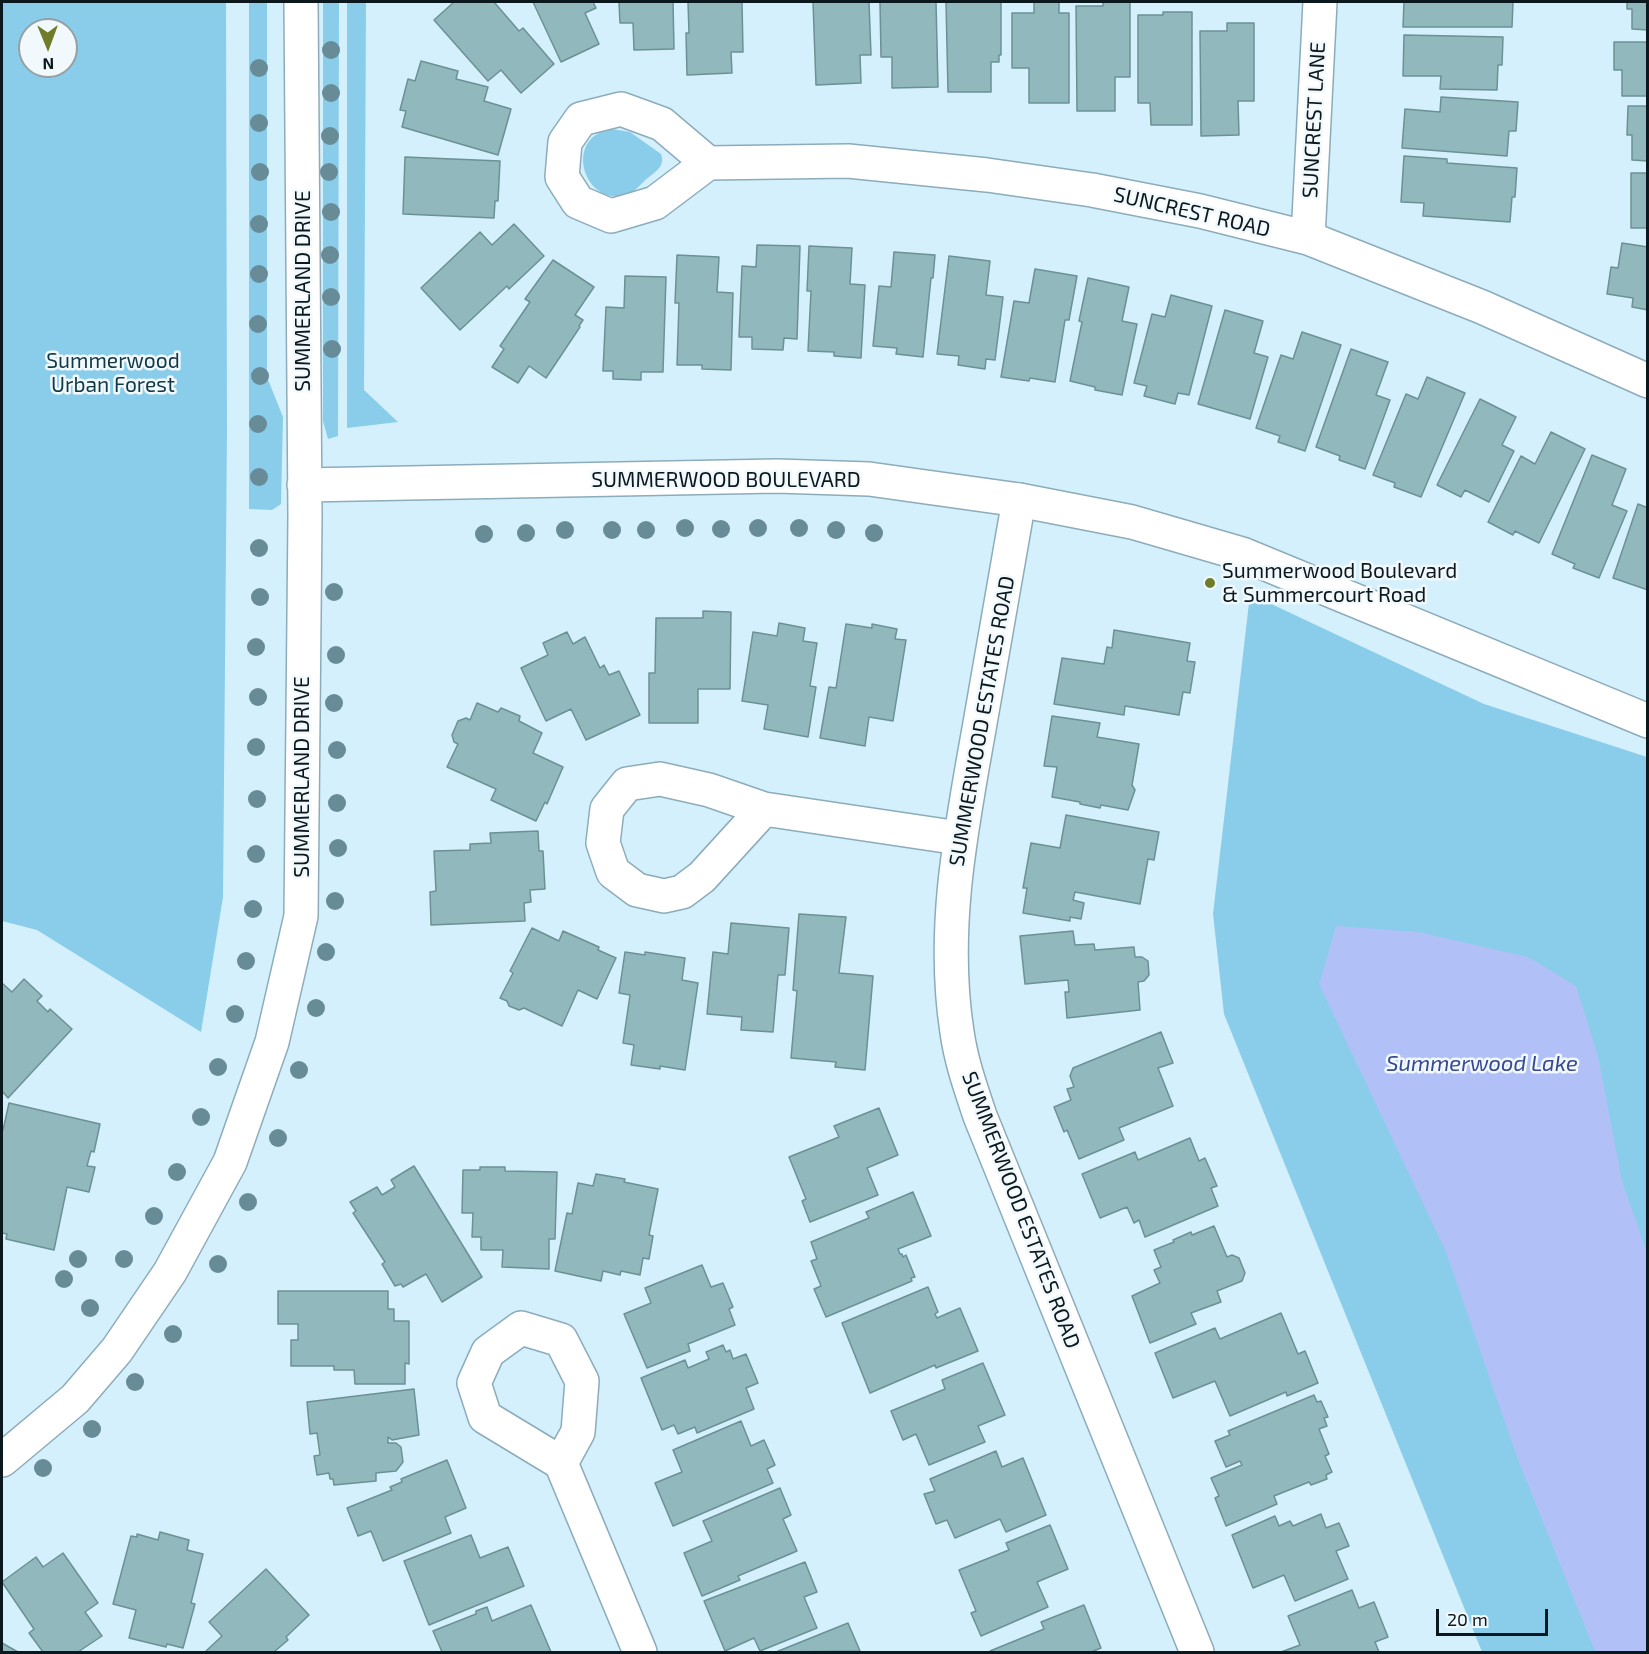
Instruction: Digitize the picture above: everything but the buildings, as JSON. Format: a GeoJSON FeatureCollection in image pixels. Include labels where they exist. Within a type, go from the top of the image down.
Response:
{"type":"FeatureCollection","features":[{"type":"Feature","properties":{"kind":"street","name":"SUMMERLAND DRIVE"},"geometry":{"type":"LineString","coordinates":[[2,1460],[75,1399],[117,1350],[170,1272],[230,1162],[272,1042],[301,916],[304,485],[302,2]]}},
{"type":"Feature","properties":{"kind":"street","name":"SUNCREST LANE"},"geometry":{"type":"LineString","coordinates":[[1308,238],[1320,2]]}},
{"type":"Feature","properties":{"kind":"street","name":"SUNCREST ROAD"},"geometry":{"type":"LineString","coordinates":[[708,163],[848,161],[987,175],[1092,190],[1200,212],[1308,238],[1482,307],[1647,381]]}},
{"type":"Feature","properties":{"kind":"street","name":"SUMMERWOOD BOULEVARD"},"geometry":{"type":"LineString","coordinates":[[304,485],[777,476],[869,479],[1019,500],[1132,522],[1242,554],[1647,721]]}},
{"type":"Feature","properties":{"kind":"street","name":"SUMMERWOOD ESTATES ROAD"},"geometry":{"type":"LineString","coordinates":[[1019,500],[959,838],[950,947],[957,1035],[966,1074],[984,1127],[1197,1653]]}},
{"type":"Feature","properties":{"kind":"street"},"geometry":{"type":"LineString","coordinates":[[764,809],[702,877],[682,892],[664,896],[637,890],[613,872],[603,843],[607,809],[627,784],[660,779],[710,790],[764,809],[959,838]]}},
{"type":"Feature","properties":{"kind":"street"},"geometry":{"type":"LineString","coordinates":[[561,1463],[640,1653]]}},
{"type":"Feature","properties":{"kind":"green space","name":"Summerwood Urban Forest"},"geometry":{"type":"Polygon","coordinates":[[[2,2],[226,2],[227,430],[223,897],[201,1032],[37,930],[2,921],[2,2]]]}},
{"type":"Feature","properties":{"kind":"green space"},"geometry":{"type":"Polygon","coordinates":[[[249,2],[267,2],[267,377],[283,417],[281,504],[272,510],[249,509],[249,2]]]}},
{"type":"Feature","properties":{"kind":"green space"},"geometry":{"type":"Polygon","coordinates":[[[323,2],[339,2],[338,436],[328,439],[323,421],[323,2]]]}},
{"type":"Feature","properties":{"kind":"green space"},"geometry":{"type":"Polygon","coordinates":[[[347,2],[366,2],[364,390],[398,422],[347,428],[347,2]]]}},
{"type":"Feature","properties":{"kind":"green space"},"geometry":{"type":"Polygon","coordinates":[[[612,129],[630,132],[661,154],[662,158],[658,170],[637,189],[616,196],[602,193],[592,184],[585,172],[583,159],[586,145],[596,135],[612,129]]]}},
{"type":"Feature","properties":{"kind":"green space"},"geometry":{"type":"Polygon","coordinates":[[[1250,594],[1484,704],[1647,757],[1647,1652],[1482,1652],[1224,1014],[1213,914],[1250,594]]]}},
{"type":"Feature","properties":{"kind":"water","name":"Summerwood Lake"},"geometry":{"type":"Polygon","coordinates":[[[1336,926],[1418,932],[1528,957],[1576,986],[1598,1056],[1622,1181],[1647,1253],[1647,1652],[1596,1652],[1590,1639],[1517,1457],[1446,1252],[1319,984],[1336,926]]]}},
{"type":"Feature","properties":{"kind":"place","name":"Summerwood Boulevard & Summercourt Road"},"geometry":{"type":"Point","coordinates":[1210,583]}}]}
